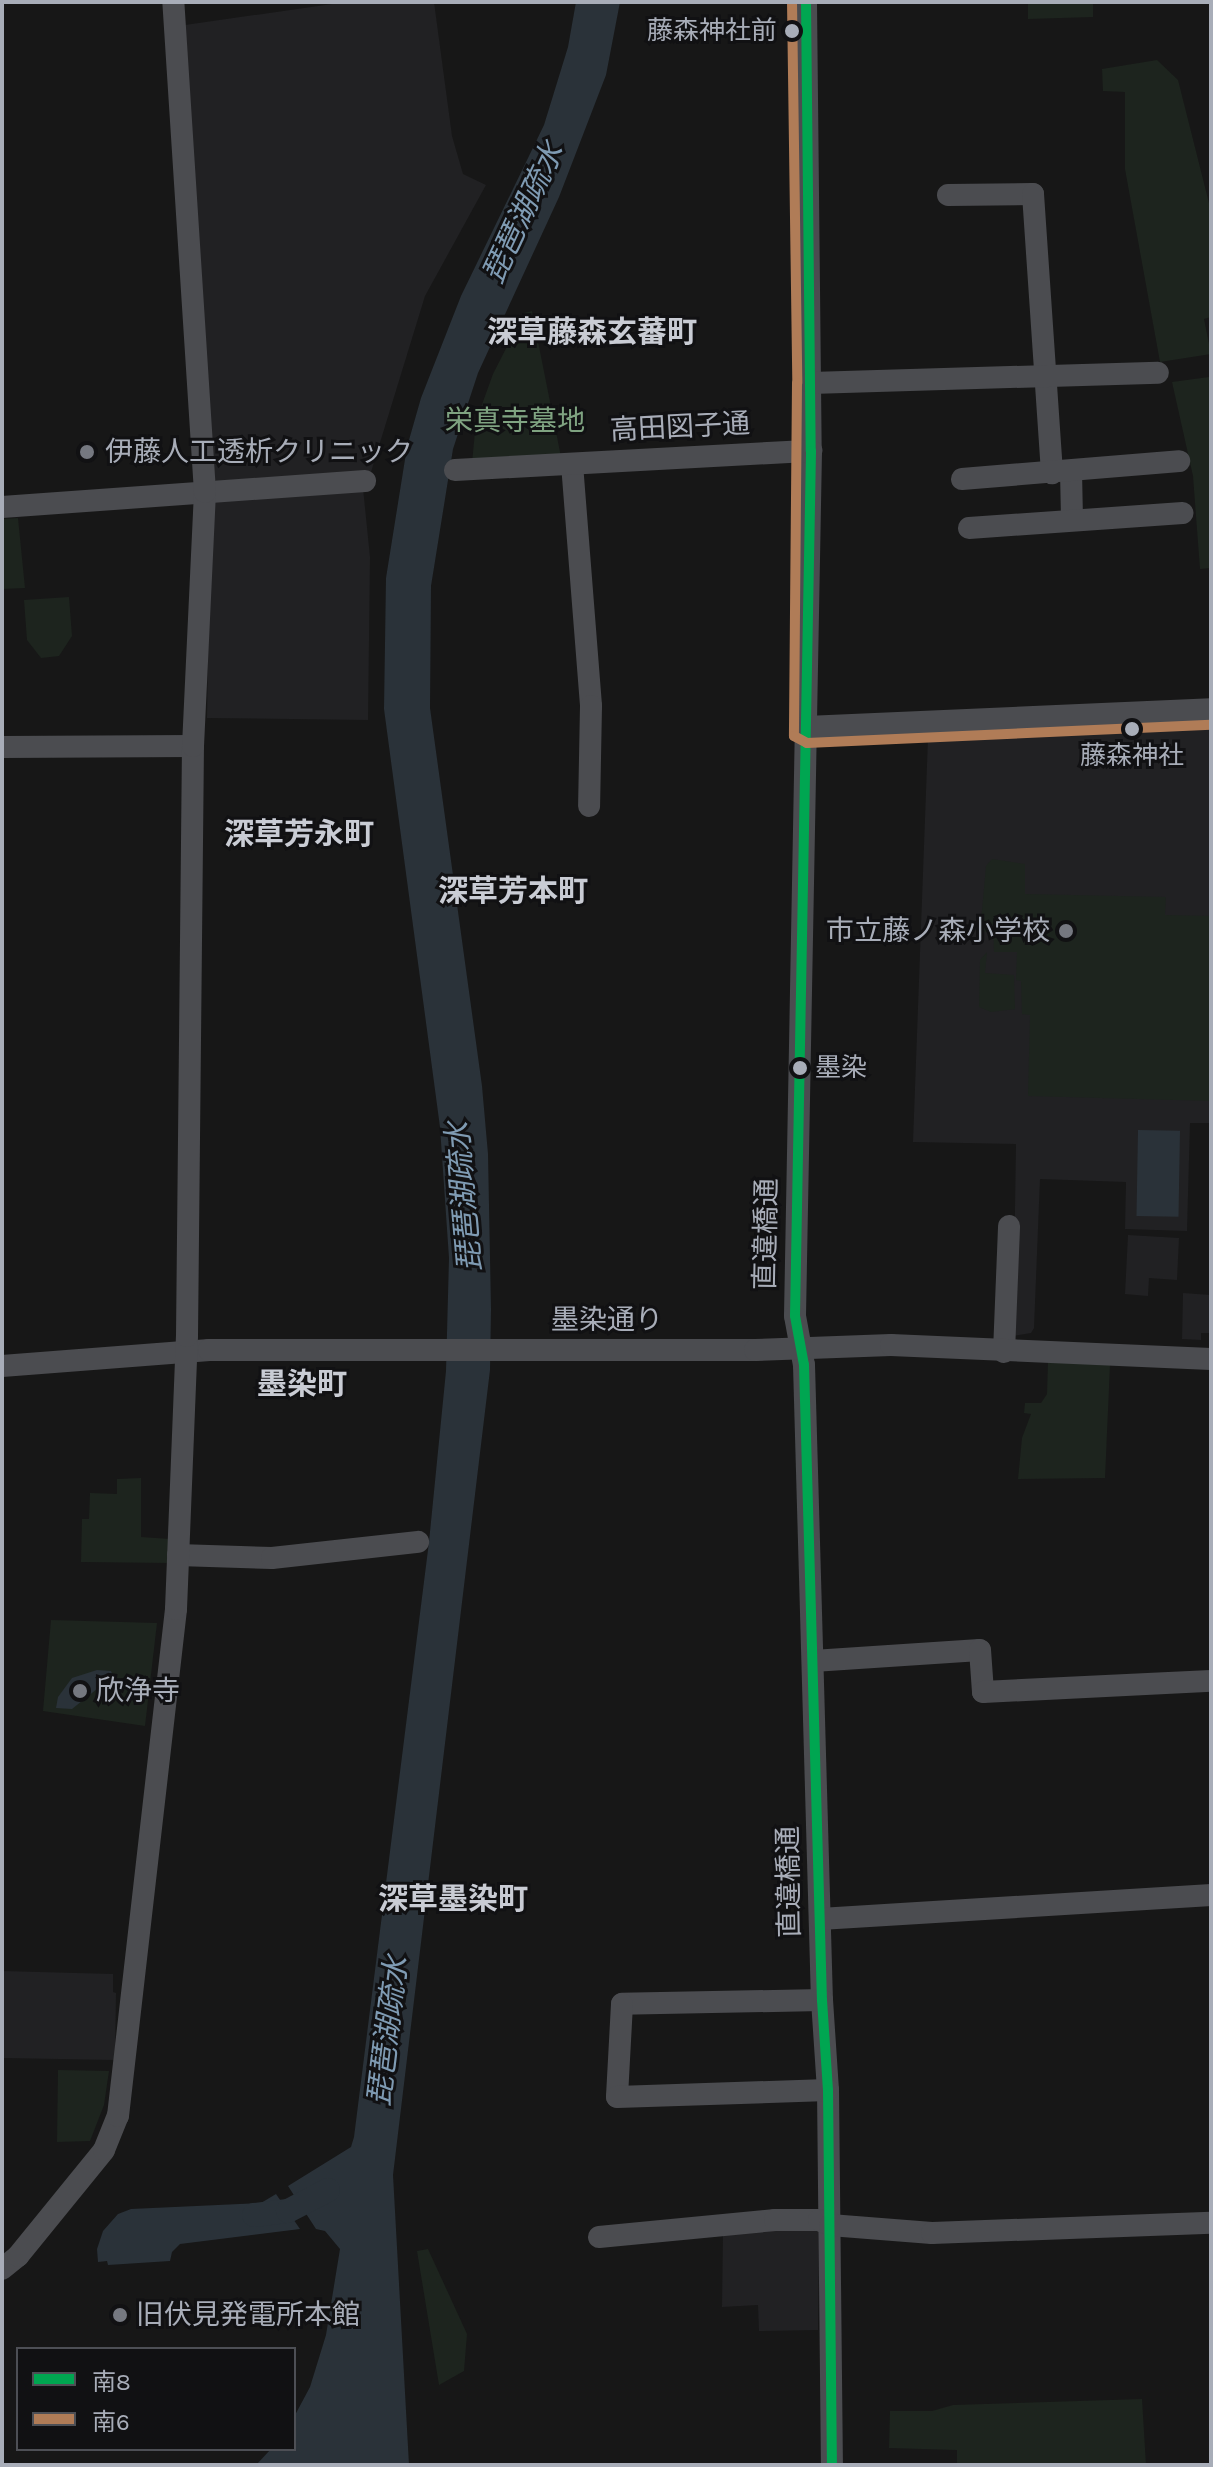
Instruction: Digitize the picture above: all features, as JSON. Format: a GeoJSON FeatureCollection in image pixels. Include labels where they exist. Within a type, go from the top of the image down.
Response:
{"type":"FeatureCollection","features":[{"type":"Feature","properties":{"kind":"street"},"geometry":{"type":"LineString","coordinates":[[2,2269],[18,2256],[104,2150],[118,2116],[176,1609],[186,1351],[194,928],[193,746],[205,492],[173,2]]}},
{"type":"Feature","properties":{"kind":"street","name":"直違橋通"},"geometry":{"type":"LineString","coordinates":[[806,2],[811,451],[795,1300],[798,1348],[804,1365],[822,2000],[828,2090],[832,2465]]}},
{"type":"Feature","properties":{"kind":"street"},"geometry":{"type":"LineString","coordinates":[[948,195],[1033,194],[1047,378],[1072,520]]}},
{"type":"Feature","properties":{"kind":"street"},"geometry":{"type":"LineString","coordinates":[[811,383],[1158,373]]}},
{"type":"Feature","properties":{"kind":"street","name":"高田図子通"},"geometry":{"type":"LineString","coordinates":[[455,470],[811,451]]}},
{"type":"Feature","properties":{"kind":"street"},"geometry":{"type":"LineString","coordinates":[[962,479],[1179,461]]}},
{"type":"Feature","properties":{"kind":"street"},"geometry":{"type":"LineString","coordinates":[[572,464],[591,706],[589,806]]}},
{"type":"Feature","properties":{"kind":"street"},"geometry":{"type":"LineString","coordinates":[[2,507],[365,481]]}},
{"type":"Feature","properties":{"kind":"street"},"geometry":{"type":"LineString","coordinates":[[969,528],[1182,513]]}},
{"type":"Feature","properties":{"kind":"street"},"geometry":{"type":"LineString","coordinates":[[806,729],[1211,711]]}},
{"type":"Feature","properties":{"kind":"street"},"geometry":{"type":"LineString","coordinates":[[2,747],[193,746]]}},
{"type":"Feature","properties":{"kind":"street"},"geometry":{"type":"LineString","coordinates":[[1004,1352],[1009,1226]]}},
{"type":"Feature","properties":{"kind":"street","name":"墨染通り"},"geometry":{"type":"LineString","coordinates":[[2,1366],[186,1351],[891,1345],[1211,1359]]}},
{"type":"Feature","properties":{"kind":"street"},"geometry":{"type":"LineString","coordinates":[[178,1555],[272,1558],[418,1542]]}},
{"type":"Feature","properties":{"kind":"street"},"geometry":{"type":"LineString","coordinates":[[813,1661],[980,1650],[983,1692],[1211,1681]]}},
{"type":"Feature","properties":{"kind":"street"},"geometry":{"type":"LineString","coordinates":[[820,1919],[1211,1895]]}},
{"type":"Feature","properties":{"kind":"street"},"geometry":{"type":"LineString","coordinates":[[822,2000],[622,2004],[617,2097],[828,2090]]}},
{"type":"Feature","properties":{"kind":"street"},"geometry":{"type":"LineString","coordinates":[[599,2237],[775,2220],[819,2220],[830,2225],[932,2233],[1211,2223]]}},
{"type":"Feature","properties":{"kind":"shaded area"},"geometry":{"type":"Polygon","coordinates":[[[346,2],[434,2],[452,136],[463,174],[486,185],[425,296],[371,472],[219,483],[212,478],[185,25],[346,2]]]}},
{"type":"Feature","properties":{"kind":"shaded area"},"geometry":{"type":"Polygon","coordinates":[[[363,488],[370,557],[368,720],[207,718],[210,507],[214,500],[363,488]]]}},
{"type":"Feature","properties":{"kind":"shaded area","name":"市立藤ノ森小学校"},"geometry":{"type":"Polygon","coordinates":[[[1211,727],[1211,1123],[1190,1123],[1187,1231],[1125,1229],[1126,1182],[1040,1179],[1034,1328],[1031,1333],[1013,1336],[1016,1144],[913,1142],[928,738],[1211,727]]]}},
{"type":"Feature","properties":{"kind":"shaded area"},"geometry":{"type":"Polygon","coordinates":[[[1128,1235],[1179,1238],[1177,1280],[1149,1278],[1148,1296],[1125,1294],[1128,1235]]]}},
{"type":"Feature","properties":{"kind":"shaded area"},"geometry":{"type":"Polygon","coordinates":[[[1183,1293],[1211,1295],[1211,1333],[1201,1333],[1201,1340],[1182,1339],[1183,1293]]]}},
{"type":"Feature","properties":{"kind":"shaded area"},"geometry":{"type":"Polygon","coordinates":[[[2,1971],[113,1974],[113,1992],[116,1993],[115,2060],[4,2058],[2,2121],[2,1971]]]}},
{"type":"Feature","properties":{"kind":"shaded area"},"geometry":{"type":"Polygon","coordinates":[[[763,2228],[819,2231],[818,2330],[759,2331],[758,2305],[722,2307],[723,2232],[763,2228]]]}},
{"type":"Feature","properties":{"kind":"green space"},"geometry":{"type":"Polygon","coordinates":[[[1028,2],[1099,2],[1093,3],[1093,17],[1028,19],[1028,2]]]}},
{"type":"Feature","properties":{"kind":"green space"},"geometry":{"type":"Polygon","coordinates":[[[1157,60],[1178,80],[1211,211],[1211,317],[1204,319],[1211,354],[1160,362],[1125,169],[1125,92],[1103,91],[1102,69],[1157,60]]]}},
{"type":"Feature","properties":{"kind":"green space","name":"栄真寺墓地"},"geometry":{"type":"Polygon","coordinates":[[[532,311],[561,457],[472,463],[476,421],[493,374],[524,313],[532,311]]]}},
{"type":"Feature","properties":{"kind":"green space"},"geometry":{"type":"Polygon","coordinates":[[[1209,377],[1211,568],[1200,569],[1193,476],[1172,382],[1209,377]]]}},
{"type":"Feature","properties":{"kind":"green space"},"geometry":{"type":"Polygon","coordinates":[[[18,518],[25,588],[2,589],[2,519],[18,518]]]}},
{"type":"Feature","properties":{"kind":"green space"},"geometry":{"type":"Polygon","coordinates":[[[69,597],[72,636],[59,656],[41,658],[27,640],[24,600],[69,597]]]}},
{"type":"Feature","properties":{"kind":"green space"},"geometry":{"type":"Polygon","coordinates":[[[992,859],[1025,864],[1025,894],[1166,897],[1165,915],[1211,916],[1211,1101],[1028,1096],[1030,1015],[1022,1014],[1021,981],[1016,980],[1017,952],[994,952],[993,924],[988,932],[980,932],[986,866],[992,859]]]}},
{"type":"Feature","properties":{"kind":"green space"},"geometry":{"type":"Polygon","coordinates":[[[987,952],[985,973],[1014,975],[1015,1009],[991,1012],[979,1007],[980,960],[987,952]]]}},
{"type":"Feature","properties":{"kind":"green space"},"geometry":{"type":"Polygon","coordinates":[[[1048,1362],[1110,1365],[1105,1478],[1018,1479],[1022,1438],[1031,1414],[1024,1413],[1025,1403],[1041,1403],[1047,1394],[1048,1362]]]}},
{"type":"Feature","properties":{"kind":"green space"},"geometry":{"type":"Polygon","coordinates":[[[141,1478],[141,1537],[170,1539],[170,1563],[81,1562],[82,1519],[89,1519],[90,1493],[117,1494],[117,1479],[141,1478]]]}},
{"type":"Feature","properties":{"kind":"green space"},"geometry":{"type":"Polygon","coordinates":[[[51,1620],[157,1623],[145,1726],[43,1711],[51,1620]]]}},
{"type":"Feature","properties":{"kind":"green space"},"geometry":{"type":"Polygon","coordinates":[[[58,2070],[109,2071],[104,2105],[90,2141],[57,2142],[58,2070]]]}},
{"type":"Feature","properties":{"kind":"green space"},"geometry":{"type":"Polygon","coordinates":[[[428,2249],[467,2334],[464,2371],[439,2385],[417,2251],[428,2249]]]}},
{"type":"Feature","properties":{"kind":"green space"},"geometry":{"type":"Polygon","coordinates":[[[1142,2399],[1146,2465],[957,2465],[957,2450],[889,2448],[890,2411],[932,2411],[953,2405],[1142,2399]]]}},
{"type":"Feature","properties":{"kind":"water"},"geometry":{"type":"Polygon","coordinates":[[[576,2],[620,2],[606,75],[559,197],[478,373],[453,449],[431,586],[430,708],[482,1086],[488,1154],[491,1309],[490,1370],[393,2175],[409,2465],[256,2465],[269,2451],[296,2451],[296,2413],[310,2387],[326,2335],[340,2249],[325,2231],[316,2229],[288,2186],[351,2147],[354,2137],[429,1542],[446,1371],[449,1258],[440,1127],[384,709],[386,578],[407,447],[421,398],[461,296],[544,125],[568,47],[576,2]]]}},
{"type":"Feature","properties":{"kind":"water"},"geometry":{"type":"Polygon","coordinates":[[[1138,1130],[1180,1131],[1178,1217],[1136,1216],[1138,1130]]]}},
{"type":"Feature","properties":{"kind":"water"},"geometry":{"type":"Polygon","coordinates":[[[97,1670],[111,1671],[113,1676],[72,1709],[56,1708],[58,1697],[72,1678],[97,1670]]]}},
{"type":"Feature","properties":{"kind":"water"},"geometry":{"type":"Polygon","coordinates":[[[276,2194],[300,2229],[180,2244],[172,2252],[170,2261],[108,2265],[107,2261],[98,2262],[97,2249],[103,2231],[118,2214],[131,2209],[261,2203],[276,2194]]]}},
{"type":"Feature","properties":{"kind":"waterway","name":"琵琶湖疏水"},"geometry":{"type":"LineString","coordinates":[[254,2215],[288,2211],[328,2190]]}},
{"type":"Feature","properties":{"kind":"transit line","name":"南6"},"geometry":{"type":"LineString","coordinates":[[792,2],[797,383],[794,736],[807,743],[1211,725]]}},
{"type":"Feature","properties":{"kind":"transit line","name":"南8"},"geometry":{"type":"LineString","coordinates":[[806,2],[811,451],[795,1316],[804,1365],[822,2000],[828,2090],[832,2465]]}},
{"type":"Feature","properties":{"kind":"place","name":"藤森神社前"},"geometry":{"type":"Point","coordinates":[792,31]}},
{"type":"Feature","properties":{"kind":"place","name":"伊藤人工透析クリニック"},"geometry":{"type":"Point","coordinates":[87,452]}},
{"type":"Feature","properties":{"kind":"place","name":"藤森神社"},"geometry":{"type":"Point","coordinates":[1132,729]}},
{"type":"Feature","properties":{"kind":"place","name":"市立藤ノ森小学校"},"geometry":{"type":"Point","coordinates":[1066,931]}},
{"type":"Feature","properties":{"kind":"place","name":"墨染"},"geometry":{"type":"Point","coordinates":[800,1068]}},
{"type":"Feature","properties":{"kind":"place","name":"欣浄寺"},"geometry":{"type":"Point","coordinates":[80,1691]}},
{"type":"Feature","properties":{"kind":"place","name":"旧伏見発電所本館"},"geometry":{"type":"Point","coordinates":[120,2315]}},
{"type":"Feature","properties":{"kind":"district","name":"深草藤森玄蕃町"},"geometry":{"type":"Point","coordinates":[592,332]}},
{"type":"Feature","properties":{"kind":"district","name":"深草芳永町"},"geometry":{"type":"Point","coordinates":[299,834]}},
{"type":"Feature","properties":{"kind":"district","name":"深草芳本町"},"geometry":{"type":"Point","coordinates":[513,891]}},
{"type":"Feature","properties":{"kind":"district","name":"墨染町"},"geometry":{"type":"Point","coordinates":[302,1384]}},
{"type":"Feature","properties":{"kind":"district","name":"深草墨染町"},"geometry":{"type":"Point","coordinates":[453,1899]}}]}
